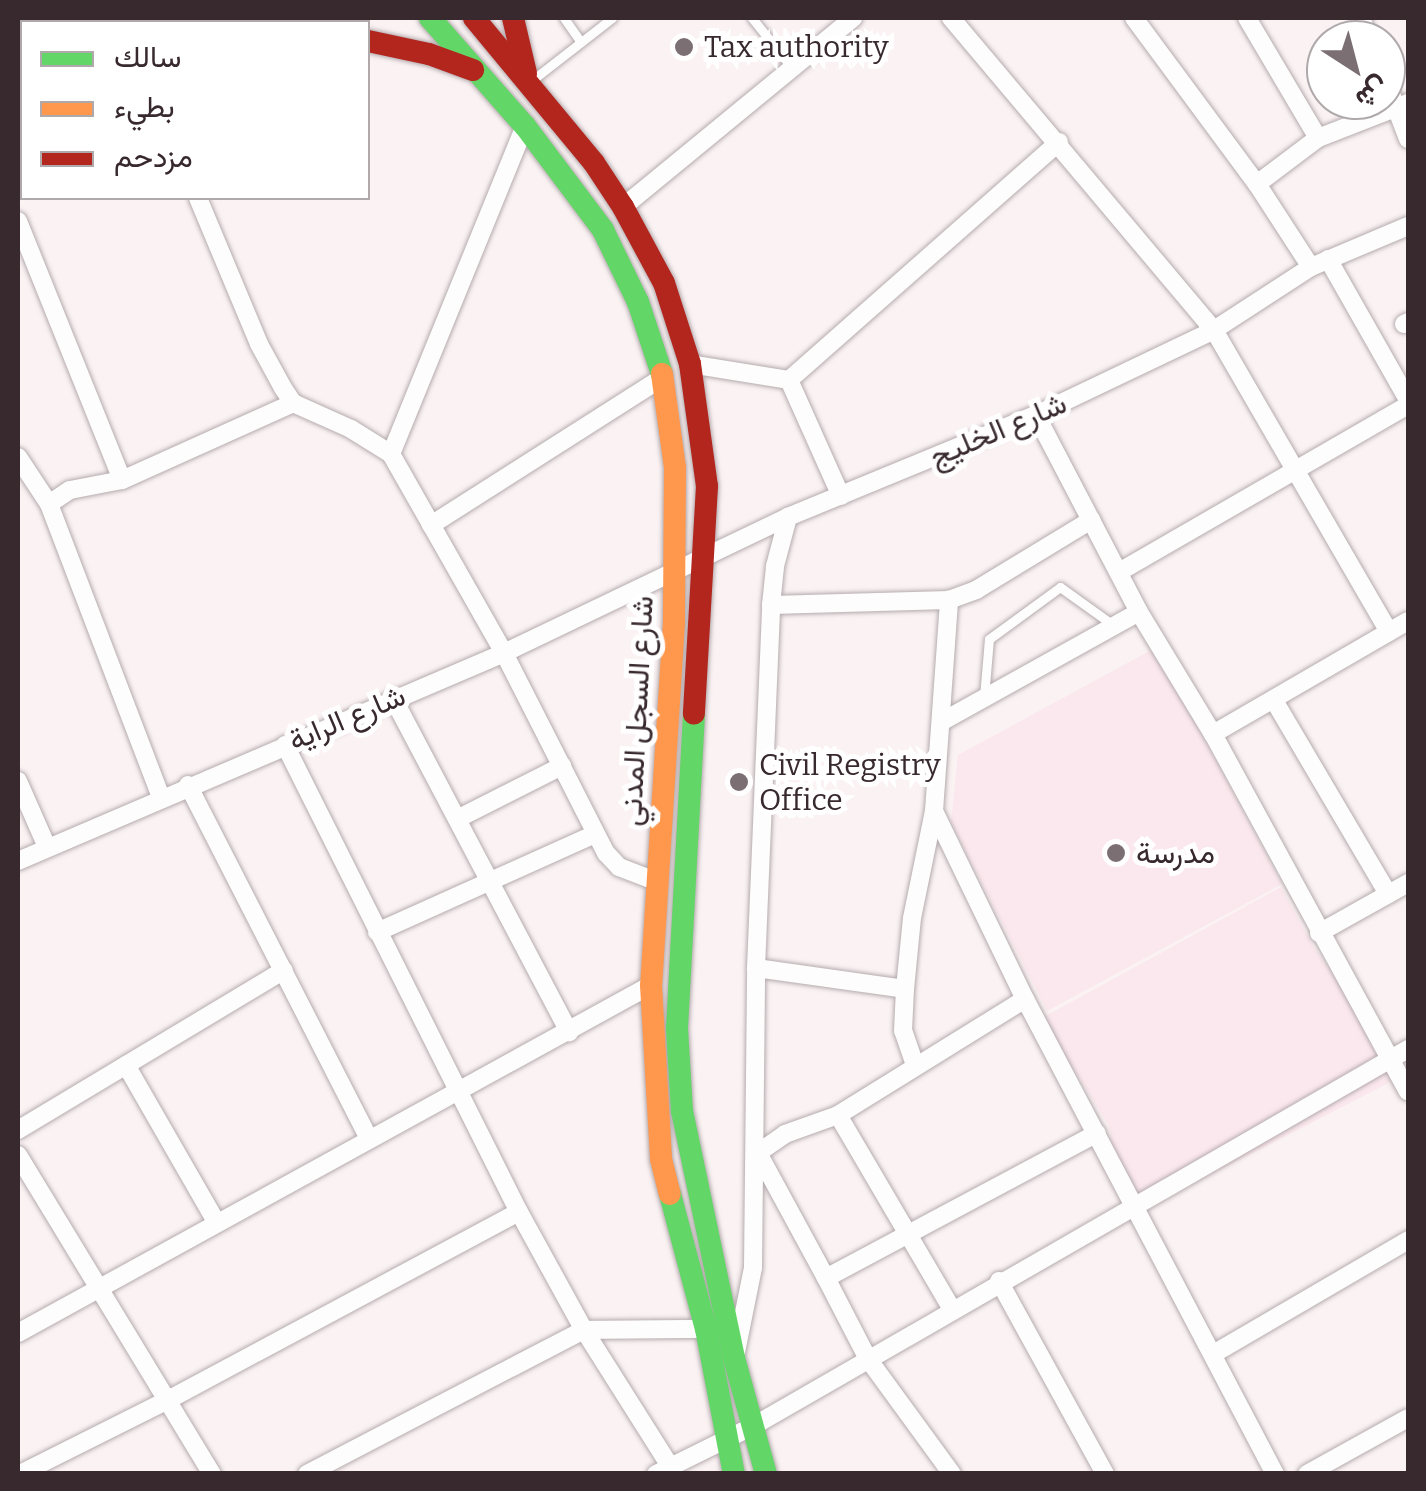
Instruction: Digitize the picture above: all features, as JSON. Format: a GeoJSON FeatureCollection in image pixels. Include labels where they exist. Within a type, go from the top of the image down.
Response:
{"type":"FeatureCollection","features":[{"type":"Feature","properties":{"kind":"street","name":"شارع السجل المدني"},"geometry":{"type":"LineString","coordinates":[[430,18],[574,186],[612,247],[663,377],[674,468],[674,571],[673,658],[650,984],[661,1159],[706,1329],[734,1474]]}},
{"type":"Feature","properties":{"kind":"street","name":"شارع السجل المدني"},"geometry":{"type":"LineString","coordinates":[[474,18],[594,163],[623,206],[664,284],[690,364],[708,486],[677,1029],[685,1135],[734,1358],[756,1425],[766,1474]]}},
{"type":"Feature","properties":{"kind":"street"},"geometry":{"type":"LineString","coordinates":[[513,18],[529,82]]}},
{"type":"Feature","properties":{"kind":"street"},"geometry":{"type":"LineString","coordinates":[[951,18],[1214,330],[1389,632]]}},
{"type":"Feature","properties":{"kind":"street"},"geometry":{"type":"LineString","coordinates":[[1118,572],[1298,473],[1408,403],[1320,263],[1134,18]]}},
{"type":"Feature","properties":{"kind":"street"},"geometry":{"type":"LineString","coordinates":[[1247,18],[1318,138]]}},
{"type":"Feature","properties":{"kind":"street"},"geometry":{"type":"LineString","coordinates":[[623,206],[794,70],[844,20]]}},
{"type":"Feature","properties":{"kind":"street"},"geometry":{"type":"LineString","coordinates":[[370,41],[429,54],[476,72]]}},
{"type":"Feature","properties":{"kind":"street"},"geometry":{"type":"LineString","coordinates":[[1257,184],[1318,138],[1364,120]]}},
{"type":"Feature","properties":{"kind":"street"},"geometry":{"type":"LineString","coordinates":[[391,454],[525,126]]}},
{"type":"Feature","properties":{"kind":"street"},"geometry":{"type":"LineString","coordinates":[[789,380],[1059,142]]}},
{"type":"Feature","properties":{"kind":"street"},"geometry":{"type":"LineString","coordinates":[[199,200],[259,344],[293,403],[350,429],[391,454],[504,654],[611,862],[656,881]]}},
{"type":"Feature","properties":{"kind":"street"},"geometry":{"type":"LineString","coordinates":[[18,222],[122,480]]}},
{"type":"Feature","properties":{"kind":"street","name":"شارع الخليج"},"geometry":{"type":"LineString","coordinates":[[674,571],[788,517],[1036,416],[1214,330],[1320,263],[1408,226]]}},
{"type":"Feature","properties":{"kind":"street"},"geometry":{"type":"LineString","coordinates":[[690,364],[789,380]]}},
{"type":"Feature","properties":{"kind":"street"},"geometry":{"type":"LineString","coordinates":[[431,525],[663,377]]}},
{"type":"Feature","properties":{"kind":"street"},"geometry":{"type":"LineString","coordinates":[[789,380],[841,496]]}},
{"type":"Feature","properties":{"kind":"street"},"geometry":{"type":"LineString","coordinates":[[49,504],[70,490],[122,480],[293,403]]}},
{"type":"Feature","properties":{"kind":"street"},"geometry":{"type":"LineString","coordinates":[[1036,416],[1139,612],[1214,734],[1319,933],[1408,1090]]}},
{"type":"Feature","properties":{"kind":"street"},"geometry":{"type":"LineString","coordinates":[[18,456],[49,504],[161,797]]}},
{"type":"Feature","properties":{"kind":"street"},"geometry":{"type":"LineString","coordinates":[[734,1358],[750,1300],[758,1153],[756,968],[770,606],[774,566],[788,517]]}},
{"type":"Feature","properties":{"kind":"street"},"geometry":{"type":"LineString","coordinates":[[770,606],[949,600],[976,590],[1091,520]]}},
{"type":"Feature","properties":{"kind":"street","name":"شارع الراية"},"geometry":{"type":"LineString","coordinates":[[18,861],[188,785],[504,654],[674,571]]}},
{"type":"Feature","properties":{"kind":"street"},"geometry":{"type":"LineString","coordinates":[[915,1065],[903,1031],[904,990],[912,918],[934,811],[949,600]]}},
{"type":"Feature","properties":{"kind":"street"},"geometry":{"type":"LineString","coordinates":[[942,722],[1139,612]]}},
{"type":"Feature","properties":{"kind":"street"},"geometry":{"type":"LineString","coordinates":[[1214,734],[1275,702],[1408,621]]}},
{"type":"Feature","properties":{"kind":"street"},"geometry":{"type":"LineString","coordinates":[[393,698],[569,1032]]}},
{"type":"Feature","properties":{"kind":"street"},"geometry":{"type":"LineString","coordinates":[[1275,702],[1388,894]]}},
{"type":"Feature","properties":{"kind":"street"},"geometry":{"type":"LineString","coordinates":[[285,745],[454,1090],[663,1470],[756,1425],[1408,1049]]}},
{"type":"Feature","properties":{"kind":"street"},"geometry":{"type":"LineString","coordinates":[[457,819],[562,766]]}},
{"type":"Feature","properties":{"kind":"street"},"geometry":{"type":"LineString","coordinates":[[18,781],[48,847]]}},
{"type":"Feature","properties":{"kind":"street"},"geometry":{"type":"LineString","coordinates":[[188,785],[368,1137]]}},
{"type":"Feature","properties":{"kind":"street"},"geometry":{"type":"LineString","coordinates":[[934,811],[1025,999],[1215,1353],[1275,1474]]}},
{"type":"Feature","properties":{"kind":"street"},"geometry":{"type":"LineString","coordinates":[[377,932],[596,834]]}},
{"type":"Feature","properties":{"kind":"street"},"geometry":{"type":"LineString","coordinates":[[1319,933],[1408,882]]}},
{"type":"Feature","properties":{"kind":"street"},"geometry":{"type":"LineString","coordinates":[[756,968],[904,990]]}},
{"type":"Feature","properties":{"kind":"street"},"geometry":{"type":"LineString","coordinates":[[18,1130],[284,970]]}},
{"type":"Feature","properties":{"kind":"street"},"geometry":{"type":"LineString","coordinates":[[18,1333],[650,984]]}},
{"type":"Feature","properties":{"kind":"street"},"geometry":{"type":"LineString","coordinates":[[758,1153],[785,1134],[838,1115],[1025,999]]}},
{"type":"Feature","properties":{"kind":"street"},"geometry":{"type":"LineString","coordinates":[[126,1065],[216,1223]]}},
{"type":"Feature","properties":{"kind":"street"},"geometry":{"type":"LineString","coordinates":[[838,1115],[952,1311]]}},
{"type":"Feature","properties":{"kind":"street"},"geometry":{"type":"LineString","coordinates":[[826,1278],[1097,1133]]}},
{"type":"Feature","properties":{"kind":"street"},"geometry":{"type":"LineString","coordinates":[[758,1153],[868,1359],[952,1474]]}},
{"type":"Feature","properties":{"kind":"street"},"geometry":{"type":"LineString","coordinates":[[18,1155],[212,1474]]}},
{"type":"Feature","properties":{"kind":"street"},"geometry":{"type":"LineString","coordinates":[[20,1474],[168,1400],[519,1212]]}},
{"type":"Feature","properties":{"kind":"street"},"geometry":{"type":"LineString","coordinates":[[1215,1353],[1408,1240]]}},
{"type":"Feature","properties":{"kind":"street"},"geometry":{"type":"LineString","coordinates":[[999,1282],[1105,1474]]}},
{"type":"Feature","properties":{"kind":"street"},"geometry":{"type":"LineString","coordinates":[[306,1474],[584,1330],[706,1329]]}},
{"type":"Feature","properties":{"kind":"street"},"geometry":{"type":"LineString","coordinates":[[1307,1474],[1408,1418]]}},
{"type":"Feature","properties":{"kind":"lane"},"geometry":{"type":"LineString","coordinates":[[564,18],[581,42]]}},
{"type":"Feature","properties":{"kind":"lane"},"geometry":{"type":"LineString","coordinates":[[529,82],[612,18]]}},
{"type":"Feature","properties":{"kind":"lane"},"geometry":{"type":"LineString","coordinates":[[752,18],[794,70]]}},
{"type":"Feature","properties":{"kind":"lane"},"geometry":{"type":"LineString","coordinates":[[984,697],[989,639],[1060,587],[1114,626]]}},
{"type":"Feature","properties":{"kind":"shaded area","name":"مدرسة"},"geometry":{"type":"Polygon","coordinates":[[[1155,648],[1282,884],[1047,1011],[951,822],[958,755],[1155,648]]]}},
{"type":"Feature","properties":{"kind":"shaded area","name":"مدرسة"},"geometry":{"type":"Polygon","coordinates":[[[1281,887],[1313,946],[1404,1075],[1125,1219],[1109,1126],[1042,1018],[1281,887]]]}},
{"type":"Feature","properties":{"kind":"traffic: fast"},"geometry":{"type":"LineString","coordinates":[[202,20],[208,18]]}},
{"type":"Feature","properties":{"kind":"traffic: fast"},"geometry":{"type":"LineString","coordinates":[[430,18],[525,126],[603,230],[638,302],[662,374]]}},
{"type":"Feature","properties":{"kind":"traffic: fast"},"geometry":{"type":"LineString","coordinates":[[694,714],[677,1029],[682,1111],[734,1358],[766,1474]]}},
{"type":"Feature","properties":{"kind":"traffic: fast"},"geometry":{"type":"LineString","coordinates":[[670,1194],[706,1329],[734,1474]]}},
{"type":"Feature","properties":{"kind":"traffic: slow"},"geometry":{"type":"LineString","coordinates":[[276,20],[281,18]]}},
{"type":"Feature","properties":{"kind":"traffic: slow"},"geometry":{"type":"LineString","coordinates":[[662,374],[675,468],[674,622],[651,985],[661,1159],[670,1194]]}},
{"type":"Feature","properties":{"kind":"traffic: jam"},"geometry":{"type":"LineString","coordinates":[[474,18],[594,163],[623,207],[664,283],[690,364],[707,486],[694,714]]}},
{"type":"Feature","properties":{"kind":"traffic: jam"},"geometry":{"type":"LineString","coordinates":[[513,18],[526,73]]}},
{"type":"Feature","properties":{"kind":"traffic: jam"},"geometry":{"type":"LineString","coordinates":[[370,41],[429,54],[473,70]]}},
{"type":"Feature","properties":{"kind":"place","name":"Tax authority"},"geometry":{"type":"Point","coordinates":[684,47]}},
{"type":"Feature","properties":{"kind":"place","name":"Civil Registry Office"},"geometry":{"type":"Point","coordinates":[739,782]}},
{"type":"Feature","properties":{"kind":"place","name":"مدرسة"},"geometry":{"type":"Point","coordinates":[1116,853]}}]}
